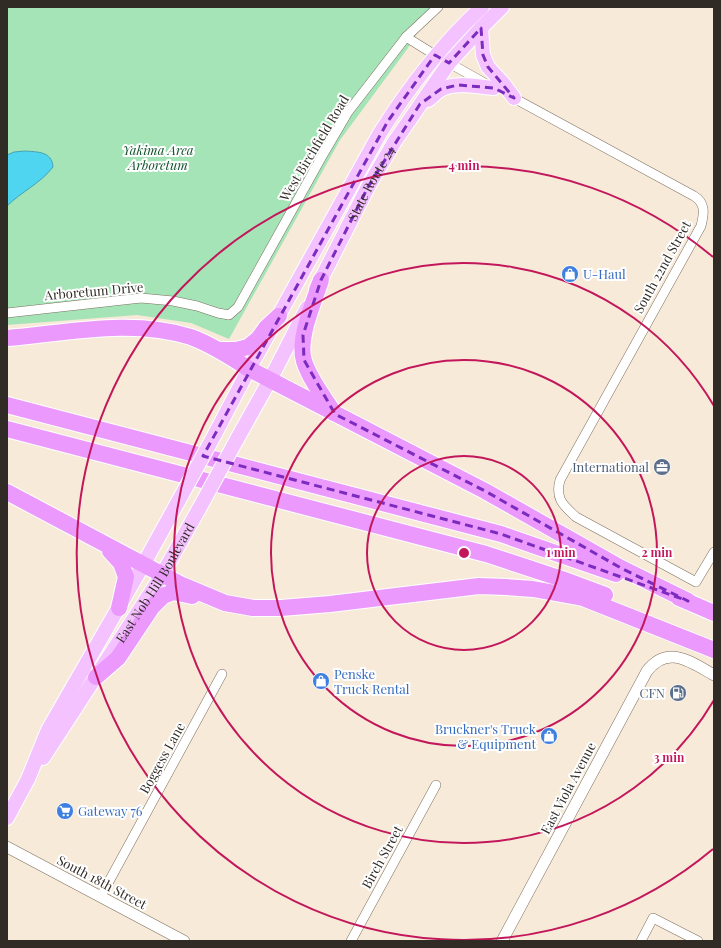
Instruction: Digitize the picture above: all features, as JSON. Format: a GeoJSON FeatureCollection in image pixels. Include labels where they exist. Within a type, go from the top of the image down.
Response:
{"type":"FeatureCollection","features":[{"type":"Feature","properties":{"kind":"highway"},"geometry":{"type":"LineString","coordinates":[[321,280],[303,335],[304,360],[314,383],[335,414]]}},
{"type":"Feature","properties":{"kind":"highway"},"geometry":{"type":"LineString","coordinates":[[219,350],[236,350],[248,347],[258,339],[266,328],[279,316]]}},
{"type":"Feature","properties":{"kind":"highway"},"geometry":{"type":"LineString","coordinates":[[7,338],[109,328],[146,328],[192,338],[219,350],[249,369],[485,490],[621,568],[714,613]]}},
{"type":"Feature","properties":{"kind":"highway"},"geometry":{"type":"LineString","coordinates":[[7,405],[501,534],[581,561],[688,601]]}},
{"type":"Feature","properties":{"kind":"highway"},"geometry":{"type":"LineString","coordinates":[[7,429],[486,554],[562,579],[640,609],[709,644]]}},
{"type":"Feature","properties":{"kind":"highway"},"geometry":{"type":"LineString","coordinates":[[7,492],[162,575],[226,603]]}},
{"type":"Feature","properties":{"kind":"highway"},"geometry":{"type":"LineString","coordinates":[[104,543],[121,563],[126,577],[118,608]]}},
{"type":"Feature","properties":{"kind":"highway"},"geometry":{"type":"LineString","coordinates":[[96,677],[118,658],[152,607],[162,596],[173,592],[252,608],[282,608],[330,604],[479,586],[506,586],[583,598],[709,644]]}},
{"type":"Feature","properties":{"kind":"main road","name":"State Route 24"},"geometry":{"type":"LineString","coordinates":[[215,434],[249,369],[373,145],[404,97],[435,55],[467,20],[482,7]]}},
{"type":"Feature","properties":{"kind":"main road","name":"State Route 24"},"geometry":{"type":"LineString","coordinates":[[270,380],[368,187],[394,141],[449,63],[502,7]]}},
{"type":"Feature","properties":{"kind":"main road"},"geometry":{"type":"LineString","coordinates":[[481,28],[483,55],[488,66],[514,98]]}},
{"type":"Feature","properties":{"kind":"main road"},"geometry":{"type":"LineString","coordinates":[[420,104],[430,99],[441,90],[450,86],[494,88]]}},
{"type":"Feature","properties":{"kind":"main road","name":"East Nob Hill Boulevard"},"geometry":{"type":"LineString","coordinates":[[28,779],[58,737],[162,575],[270,380]]}},
{"type":"Feature","properties":{"kind":"main road","name":"East Nob Hill Boulevard"},"geometry":{"type":"LineString","coordinates":[[7,818],[28,779],[48,730],[143,565],[215,434]]}},
{"type":"Feature","properties":{"kind":"street","name":"West Birchfield Road"},"geometry":{"type":"LineString","coordinates":[[229,315],[238,307],[348,112],[406,37],[438,7]]}},
{"type":"Feature","properties":{"kind":"street","name":"South 22nd Street"},"geometry":{"type":"LineString","coordinates":[[406,37],[449,63],[694,196],[700,201],[703,207],[703,219],[701,226],[560,480],[558,488],[559,498],[565,507],[576,517],[696,582],[714,552]]}},
{"type":"Feature","properties":{"kind":"street","name":"Arboretum Drive"},"geometry":{"type":"LineString","coordinates":[[7,313],[141,298],[174,301],[229,315]]}},
{"type":"Feature","properties":{"kind":"street","name":"East Viola Avenue"},"geometry":{"type":"LineString","coordinates":[[502,941],[653,664],[668,657],[682,659],[714,675]]}},
{"type":"Feature","properties":{"kind":"street","name":"Boggess Lane"},"geometry":{"type":"LineString","coordinates":[[101,896],[222,674]]}},
{"type":"Feature","properties":{"kind":"street","name":"Birch Street"},"geometry":{"type":"LineString","coordinates":[[352,941],[436,785]]}},
{"type":"Feature","properties":{"kind":"street","name":"South 18th Street"},"geometry":{"type":"LineString","coordinates":[[7,848],[101,896],[184,941]]}},
{"type":"Feature","properties":{"kind":"street"},"geometry":{"type":"LineString","coordinates":[[640,941],[653,918],[698,941]]}},
{"type":"Feature","properties":{"kind":"highlighted area"},"geometry":{"type":"Polygon","coordinates":[[[481,28],[483,55],[488,67],[514,98],[494,88],[458,85],[441,89],[420,104],[368,187],[321,280],[303,335],[304,360],[335,414],[485,491],[621,568],[688,601],[501,534],[203,456],[388,121],[435,55],[449,63],[481,28]]]}},
{"type":"Feature","properties":{"kind":"green space","name":"Yakima Area Arboretum"},"geometry":{"type":"Polygon","coordinates":[[[7,7],[434,7],[408,48],[340,140],[229,339],[191,323],[137,315],[7,325],[7,7]]]}},
{"type":"Feature","properties":{"kind":"water"},"geometry":{"type":"Polygon","coordinates":[[[14,152],[39,152],[47,155],[52,162],[53,167],[43,178],[7,206],[7,155],[14,152]]]}},
{"type":"Feature","properties":{"kind":"place","name":"U-Haul"},"geometry":{"type":"Point","coordinates":[570,274]}},
{"type":"Feature","properties":{"kind":"place","name":"International"},"geometry":{"type":"Point","coordinates":[662,467]}},
{"type":"Feature","properties":{"kind":"place","name":"Penske Truck Rental"},"geometry":{"type":"Point","coordinates":[321,681]}},
{"type":"Feature","properties":{"kind":"place","name":"CFN"},"geometry":{"type":"Point","coordinates":[678,693]}},
{"type":"Feature","properties":{"kind":"place","name":"Bruckner's Truck & Equipment"},"geometry":{"type":"Point","coordinates":[549,736]}},
{"type":"Feature","properties":{"kind":"place","name":"Gateway 76"},"geometry":{"type":"Point","coordinates":[65,811]}}]}
